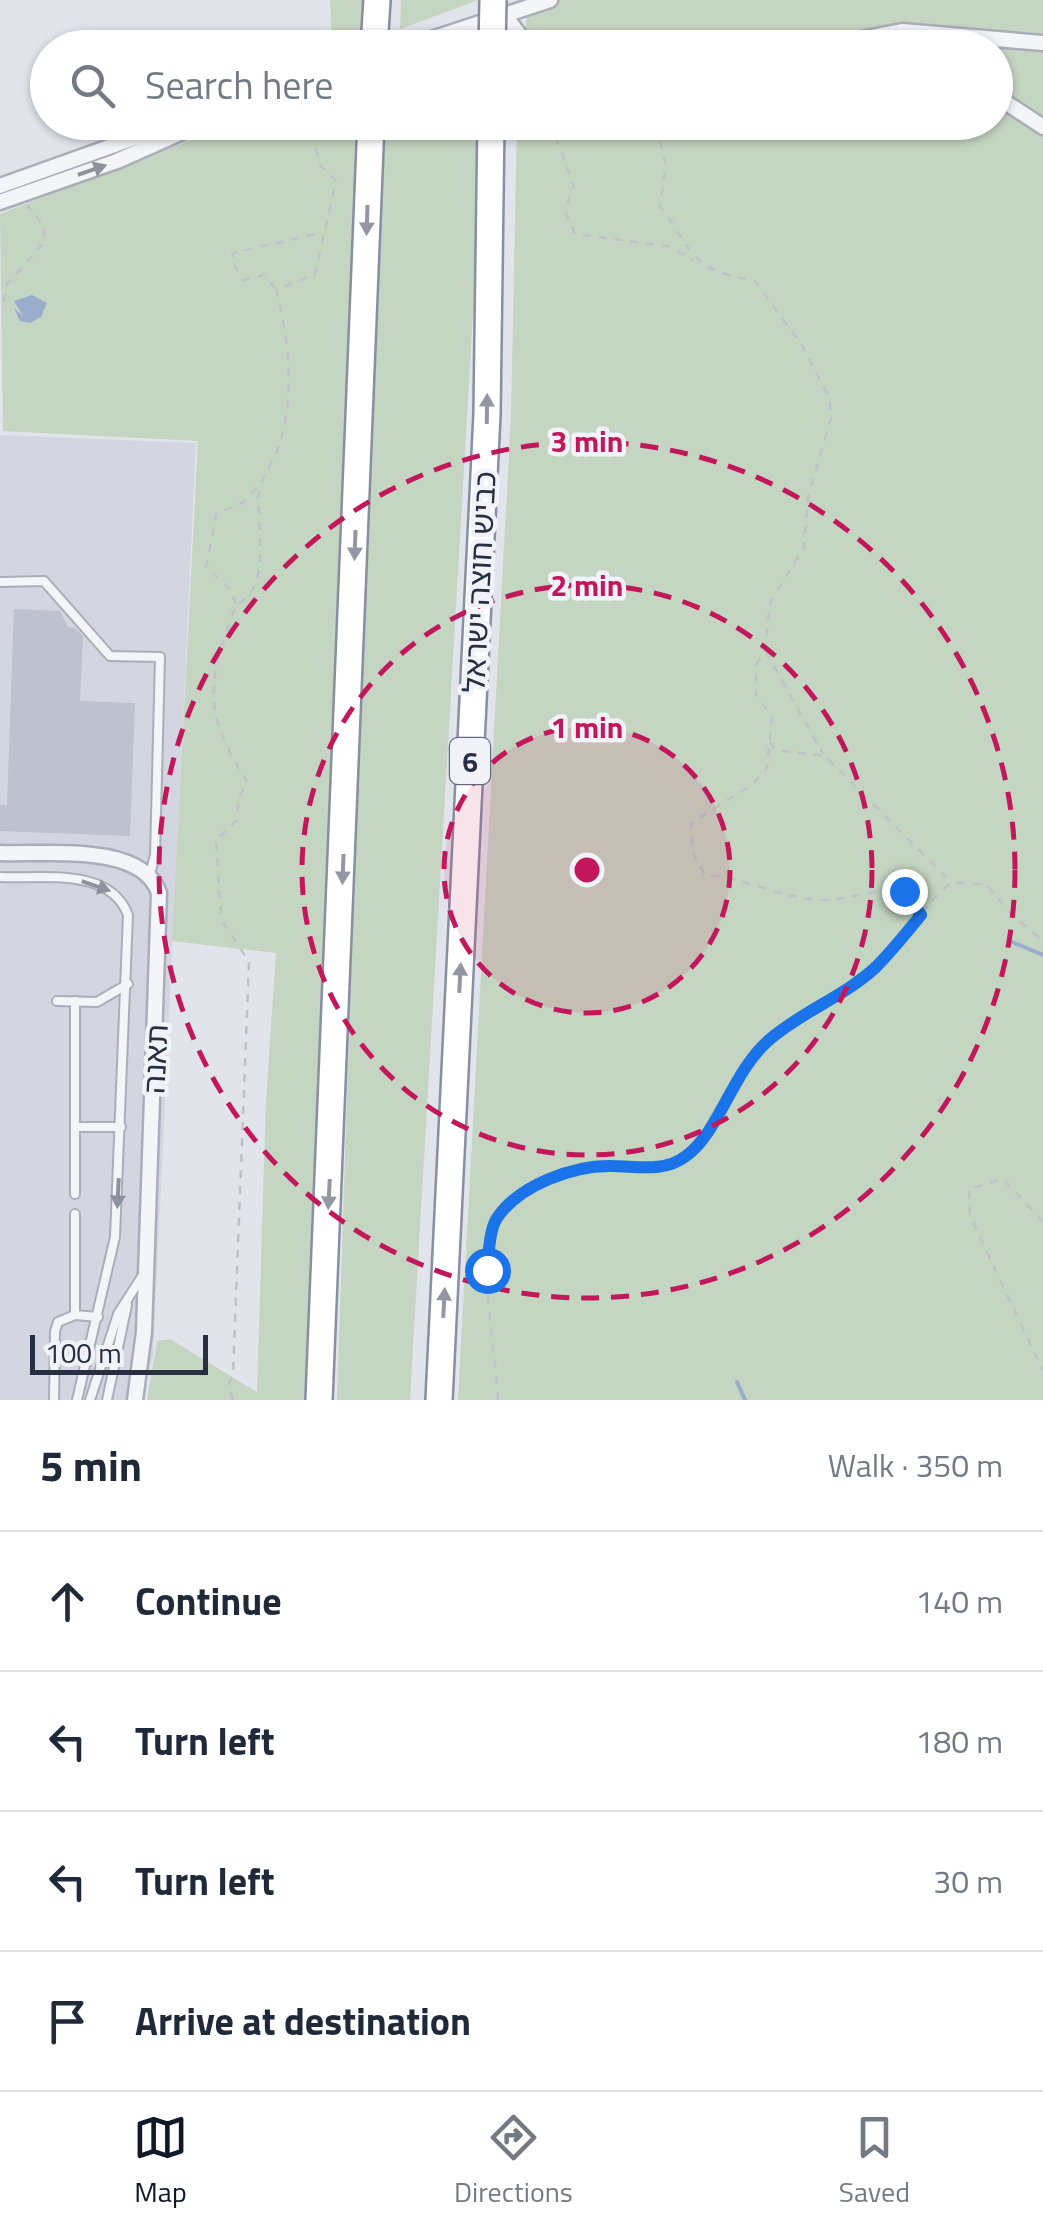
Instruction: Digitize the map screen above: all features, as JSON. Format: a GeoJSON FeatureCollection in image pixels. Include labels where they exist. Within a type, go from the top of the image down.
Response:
{"type":"FeatureCollection","features":[{"type":"Feature","properties":{"kind":"highway"},"geometry":{"type":"LineString","coordinates":[[375,30],[377,1]]}},
{"type":"Feature","properties":{"kind":"highway"},"geometry":{"type":"LineString","coordinates":[[319,1400],[370,140]]}},
{"type":"Feature","properties":{"kind":"highway","name":"כביש חוצה ישראל"},"geometry":{"type":"LineString","coordinates":[[439,1400],[486,434],[491,140]]}},
{"type":"Feature","properties":{"kind":"street"},"geometry":{"type":"LineString","coordinates":[[448,30],[500,9],[550,0]]}},
{"type":"Feature","properties":{"kind":"street"},"geometry":{"type":"LineString","coordinates":[[500,9],[516,30]]}},
{"type":"Feature","properties":{"kind":"street"},"geometry":{"type":"LineString","coordinates":[[1013,40],[1043,43]]}},
{"type":"Feature","properties":{"kind":"street"},"geometry":{"type":"LineString","coordinates":[[1013,108],[1043,128]]}},
{"type":"Feature","properties":{"kind":"street"},"geometry":{"type":"LineString","coordinates":[[0,186],[133,140]]}},
{"type":"Feature","properties":{"kind":"street"},"geometry":{"type":"LineString","coordinates":[[0,202],[137,140]]}},
{"type":"Feature","properties":{"kind":"street"},"geometry":{"type":"LineString","coordinates":[[0,853],[110,858],[136,864],[150,874]]}},
{"type":"Feature","properties":{"kind":"street","name":"תאנה"},"geometry":{"type":"LineString","coordinates":[[135,1400],[142,1358],[161,926],[158,893],[150,874]]}},
{"type":"Feature","properties":{"kind":"lane"},"geometry":{"type":"LineString","coordinates":[[101,151],[113,140]]}},
{"type":"Feature","properties":{"kind":"lane"},"geometry":{"type":"LineString","coordinates":[[0,582],[44,581],[110,656],[160,657],[155,855],[150,874]]}},
{"type":"Feature","properties":{"kind":"lane"},"geometry":{"type":"LineString","coordinates":[[0,877],[86,880],[114,892],[128,916],[113,1258],[77,1400]]}},
{"type":"Feature","properties":{"kind":"lane"},"geometry":{"type":"LineString","coordinates":[[56,1001],[96,1002],[128,984]]}},
{"type":"Feature","properties":{"kind":"lane"},"geometry":{"type":"LineString","coordinates":[[75,1002],[75,1194]]}},
{"type":"Feature","properties":{"kind":"lane"},"geometry":{"type":"LineString","coordinates":[[76,1127],[121,1128]]}},
{"type":"Feature","properties":{"kind":"lane"},"geometry":{"type":"LineString","coordinates":[[74,1214],[75,1316]]}},
{"type":"Feature","properties":{"kind":"lane"},"geometry":{"type":"LineString","coordinates":[[90,1400],[108,1338],[128,1296],[146,1272]]}},
{"type":"Feature","properties":{"kind":"lane"},"geometry":{"type":"LineString","coordinates":[[107,1400],[128,1296]]}},
{"type":"Feature","properties":{"kind":"lane"},"geometry":{"type":"LineString","coordinates":[[54,1400],[58,1322],[75,1316],[98,1317]]}},
{"type":"Feature","properties":{"kind":"path"},"geometry":{"type":"LineString","coordinates":[[276,290],[315,274],[321,232],[336,181],[319,164],[314,140]]}},
{"type":"Feature","properties":{"kind":"path"},"geometry":{"type":"LineString","coordinates":[[557,140],[574,186],[565,211],[574,234],[667,246],[719,274],[754,281],[801,344],[832,415],[804,518],[804,547],[770,603],[765,651],[756,666],[756,694],[772,717],[767,768],[753,784],[692,822],[693,853],[706,875],[819,900],[904,891],[921,915]]}},
{"type":"Feature","properties":{"kind":"path"},"geometry":{"type":"LineString","coordinates":[[659,140],[664,144],[666,165],[660,206],[694,260]]}},
{"type":"Feature","properties":{"kind":"path"},"geometry":{"type":"LineString","coordinates":[[4,302],[8,284],[44,243],[44,226],[28,211],[24,194]]}},
{"type":"Feature","properties":{"kind":"path"},"geometry":{"type":"LineString","coordinates":[[233,1400],[228,1387],[233,1372],[249,962],[221,919],[216,840],[237,820],[239,796],[248,783],[212,710],[214,661],[236,605],[230,589],[206,566],[206,548],[216,514],[242,503],[272,470],[288,395],[289,338],[276,290],[264,275],[243,280],[233,263],[234,253],[321,232]]}},
{"type":"Feature","properties":{"kind":"path"},"geometry":{"type":"LineString","coordinates":[[236,605],[252,598],[258,582],[259,485]]}},
{"type":"Feature","properties":{"kind":"path"},"geometry":{"type":"LineString","coordinates":[[765,651],[825,756],[952,882],[987,886],[1043,941]]}},
{"type":"Feature","properties":{"kind":"path"},"geometry":{"type":"LineString","coordinates":[[769,741],[775,750],[825,756]]}},
{"type":"Feature","properties":{"kind":"path"},"geometry":{"type":"LineString","coordinates":[[498,1400],[487,1270],[495,1220],[522,1195],[550,1178],[606,1165],[650,1168],[685,1157],[708,1134],[723,1100],[770,1040],[875,968],[952,882]]}},
{"type":"Feature","properties":{"kind":"path"},"geometry":{"type":"LineString","coordinates":[[1043,1222],[1002,1179],[969,1189],[970,1216],[1043,1371]]}},
{"type":"Feature","properties":{"kind":"shaded area"},"geometry":{"type":"Polygon","coordinates":[[[0,435],[196,443],[153,1357],[140,1400],[0,1400],[0,435]]]}},
{"type":"Feature","properties":{"kind":"green space"},"geometry":{"type":"Polygon","coordinates":[[[330,0],[369,0],[368,30],[331,30],[330,0]]]}},
{"type":"Feature","properties":{"kind":"green space"},"geometry":{"type":"Polygon","coordinates":[[[401,0],[478,0],[400,29],[401,0]]]}},
{"type":"Feature","properties":{"kind":"green space"},"geometry":{"type":"Polygon","coordinates":[[[528,0],[1043,0],[1043,1400],[458,1400],[511,417],[517,140],[1013,140],[1013,30],[525,30],[528,0]]]}},
{"type":"Feature","properties":{"kind":"green space"},"geometry":{"type":"Polygon","coordinates":[[[191,140],[357,140],[307,1400],[147,1400],[157,1341],[170,1339],[257,1392],[266,1100],[276,953],[172,941],[198,441],[3,431],[0,214],[191,140]]]}},
{"type":"Feature","properties":{"kind":"green space"},"geometry":{"type":"Polygon","coordinates":[[[378,140],[483,140],[410,1400],[337,1400],[378,140]]]}},
{"type":"Feature","properties":{"kind":"water"},"geometry":{"type":"Polygon","coordinates":[[[32,295],[47,303],[41,317],[30,323],[20,321],[14,308],[23,316],[14,301],[32,295]]]}},
{"type":"Feature","properties":{"kind":"building"},"geometry":{"type":"Polygon","coordinates":[[[14,609],[60,611],[68,627],[83,636],[80,701],[135,703],[130,836],[0,831],[0,805],[7,805],[14,609]]]}},
{"type":"Feature","properties":{"kind":"waterway"},"geometry":{"type":"LineString","coordinates":[[1012,942],[1043,955]]}},
{"type":"Feature","properties":{"kind":"waterway"},"geometry":{"type":"LineString","coordinates":[[737,1382],[745,1400]]}},
{"type":"Feature","properties":{"kind":"route"},"geometry":{"type":"LineString","coordinates":[[487,1270],[495,1220],[522,1195],[550,1178],[606,1165],[650,1168],[685,1157],[708,1134],[723,1100],[770,1040],[875,968],[921,915],[904,891]]}}]}
